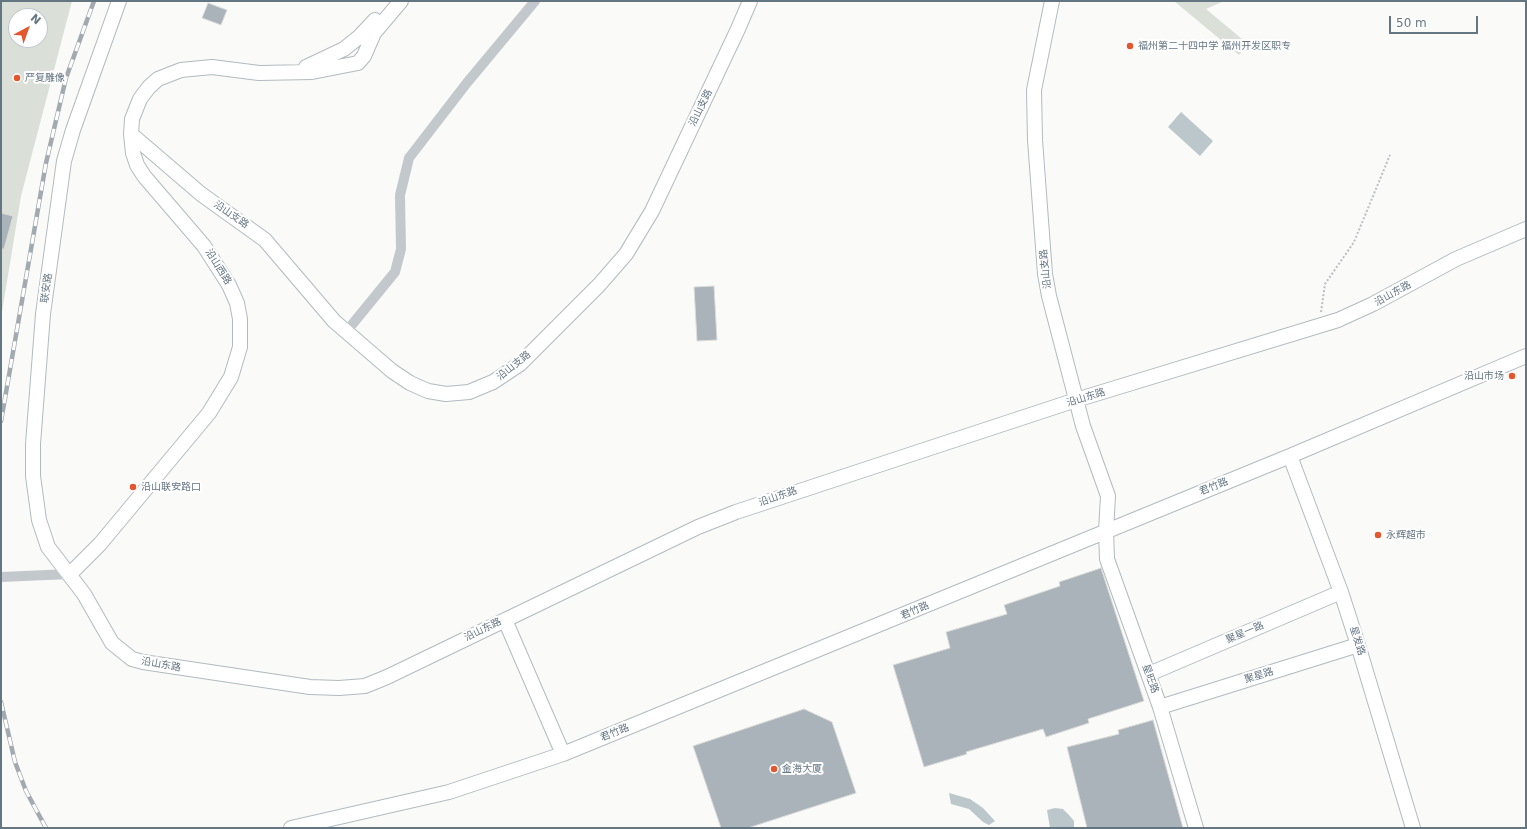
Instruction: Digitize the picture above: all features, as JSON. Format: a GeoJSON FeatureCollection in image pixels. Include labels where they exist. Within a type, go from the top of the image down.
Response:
{"type":"FeatureCollection","features":[{"type":"Feature","properties":{"kind":"street","name":"联安路"},"geometry":{"type":"LineString","coordinates":[[70,574],[54,557],[48,547],[43,535],[36,499],[33,444],[43,314],[64,161],[73,130],[119,1]]}},
{"type":"Feature","properties":{"kind":"street","name":"沿山西路"},"geometry":{"type":"LineString","coordinates":[[301,71],[309,65],[337,53],[352,43],[393,1]]}},
{"type":"Feature","properties":{"kind":"street"},"geometry":{"type":"LineString","coordinates":[[364,56],[374,33],[401,1]]}},
{"type":"Feature","properties":{"kind":"street"},"geometry":{"type":"LineString","coordinates":[[346,332],[395,272],[401,249],[400,195],[410,158],[466,84],[535,1]]}},
{"type":"Feature","properties":{"kind":"street","name":"沿山支路"},"geometry":{"type":"LineString","coordinates":[[130,134],[201,194],[265,240],[319,305],[346,332],[402,378],[422,389],[436,393],[462,393],[478,389],[500,378],[520,364],[599,285],[633,243],[652,211],[750,1]]}},
{"type":"Feature","properties":{"kind":"street","name":"沿山支路"},"geometry":{"type":"LineString","coordinates":[[1052,1],[1034,90],[1035,140],[1045,274],[1049,296],[1083,426],[1108,496],[1106,531]]}},
{"type":"Feature","properties":{"kind":"street"},"geometry":{"type":"LineString","coordinates":[[352,43],[362,46],[364,56]]}},
{"type":"Feature","properties":{"kind":"street","name":"沿山西路"},"geometry":{"type":"LineString","coordinates":[[70,574],[100,544],[209,413],[231,377],[240,347],[240,319],[237,303],[229,285],[204,246],[140,170],[133,153],[130,134],[135,110],[144,94],[158,80],[174,72],[205,67],[259,73],[301,71],[312,72],[358,63],[364,56]]}},
{"type":"Feature","properties":{"kind":"street","name":"沿山东路"},"geometry":{"type":"LineString","coordinates":[[70,574],[112,643],[132,659],[310,687],[350,688],[374,682],[698,527],[736,512],[1076,400],[1319,326],[1373,304],[1456,259],[1526,229]]}},
{"type":"Feature","properties":{"kind":"street","name":"君竹路"},"geometry":{"type":"LineString","coordinates":[[291,828],[449,792],[563,754],[1290,456],[1526,356]]}},
{"type":"Feature","properties":{"kind":"street","name":"星发路"},"geometry":{"type":"LineString","coordinates":[[1290,456],[1341,592],[1413,828]]}},
{"type":"Feature","properties":{"kind":"street","name":"星旺路"},"geometry":{"type":"LineString","coordinates":[[1106,531],[1108,559],[1160,707],[1196,828]]}},
{"type":"Feature","properties":{"kind":"street"},"geometry":{"type":"LineString","coordinates":[[3,577],[70,574]]}},
{"type":"Feature","properties":{"kind":"street","name":"聚星一路"},"geometry":{"type":"LineString","coordinates":[[1148,674],[1341,592]]}},
{"type":"Feature","properties":{"kind":"street"},"geometry":{"type":"LineString","coordinates":[[506,620],[563,754]]}},
{"type":"Feature","properties":{"kind":"street","name":"聚星路"},"geometry":{"type":"LineString","coordinates":[[1160,707],[1358,645]]}},
{"type":"Feature","properties":{"kind":"path"},"geometry":{"type":"LineString","coordinates":[[1319,326],[1325,284],[1354,242],[1390,155]]}},
{"type":"Feature","properties":{"kind":"shaded area"},"geometry":{"type":"Polygon","coordinates":[[[1,1],[72,1],[21,196],[1,318],[1,1]]]}},
{"type":"Feature","properties":{"kind":"shaded area"},"geometry":{"type":"Polygon","coordinates":[[[1174,1],[1224,1],[1206,9],[1248,44],[1239,55],[1174,1]]]}},
{"type":"Feature","properties":{"kind":"shaded area"},"geometry":{"type":"Polygon","coordinates":[[[1181,112],[1213,141],[1200,156],[1168,127],[1181,112]]]}},
{"type":"Feature","properties":{"kind":"shaded area"},"geometry":{"type":"Polygon","coordinates":[[[949,793],[970,799],[983,808],[995,821],[989,825],[983,822],[969,809],[951,804],[949,793]]]}},
{"type":"Feature","properties":{"kind":"shaded area"},"geometry":{"type":"Polygon","coordinates":[[[1055,808],[1063,809],[1069,815],[1074,821],[1074,828],[1050,828],[1047,810],[1055,808]]]}},
{"type":"Feature","properties":{"kind":"building"},"geometry":{"type":"Polygon","coordinates":[[[208,3],[227,10],[221,25],[202,18],[208,3]]]}},
{"type":"Feature","properties":{"kind":"building"},"geometry":{"type":"Polygon","coordinates":[[[1,213],[13,216],[4,249],[1,249],[1,213]]]}},
{"type":"Feature","properties":{"kind":"building"},"geometry":{"type":"Polygon","coordinates":[[[714,286],[717,340],[697,341],[694,287],[714,286]]]}},
{"type":"Feature","properties":{"kind":"building"},"geometry":{"type":"Polygon","coordinates":[[[1101,568],[1144,701],[1088,719],[1089,723],[1046,737],[1043,729],[966,752],[967,754],[924,767],[893,665],[950,648],[946,632],[1007,614],[1004,605],[1060,586],[1059,582],[1101,568]]]}},
{"type":"Feature","properties":{"kind":"building","name":"金海大厦"},"geometry":{"type":"Polygon","coordinates":[[[804,709],[832,722],[856,793],[748,828],[721,828],[693,746],[804,709]]]}},
{"type":"Feature","properties":{"kind":"building"},"geometry":{"type":"Polygon","coordinates":[[[1153,720],[1183,828],[1087,828],[1067,747],[1119,734],[1118,730],[1153,720]]]}},
{"type":"Feature","properties":{"kind":"railway"},"geometry":{"type":"LineString","coordinates":[[1,421],[46,163],[66,78],[94,1]]}},
{"type":"Feature","properties":{"kind":"railway"},"geometry":{"type":"LineString","coordinates":[[1,702],[15,762],[26,791],[46,828]]}},
{"type":"Feature","properties":{"kind":"place","name":"福州第二十四中学 福州开发区职专"},"geometry":{"type":"Point","coordinates":[1130,46]}},
{"type":"Feature","properties":{"kind":"place","name":"严复雕像"},"geometry":{"type":"Point","coordinates":[17,78]}},
{"type":"Feature","properties":{"kind":"place","name":"沿山市场"},"geometry":{"type":"Point","coordinates":[1512,376]}},
{"type":"Feature","properties":{"kind":"place","name":"沿山联安路口"},"geometry":{"type":"Point","coordinates":[133,487]}},
{"type":"Feature","properties":{"kind":"place","name":"永辉超市"},"geometry":{"type":"Point","coordinates":[1378,535]}},
{"type":"Feature","properties":{"kind":"place","name":"金海大厦"},"geometry":{"type":"Point","coordinates":[774,769]}}]}
